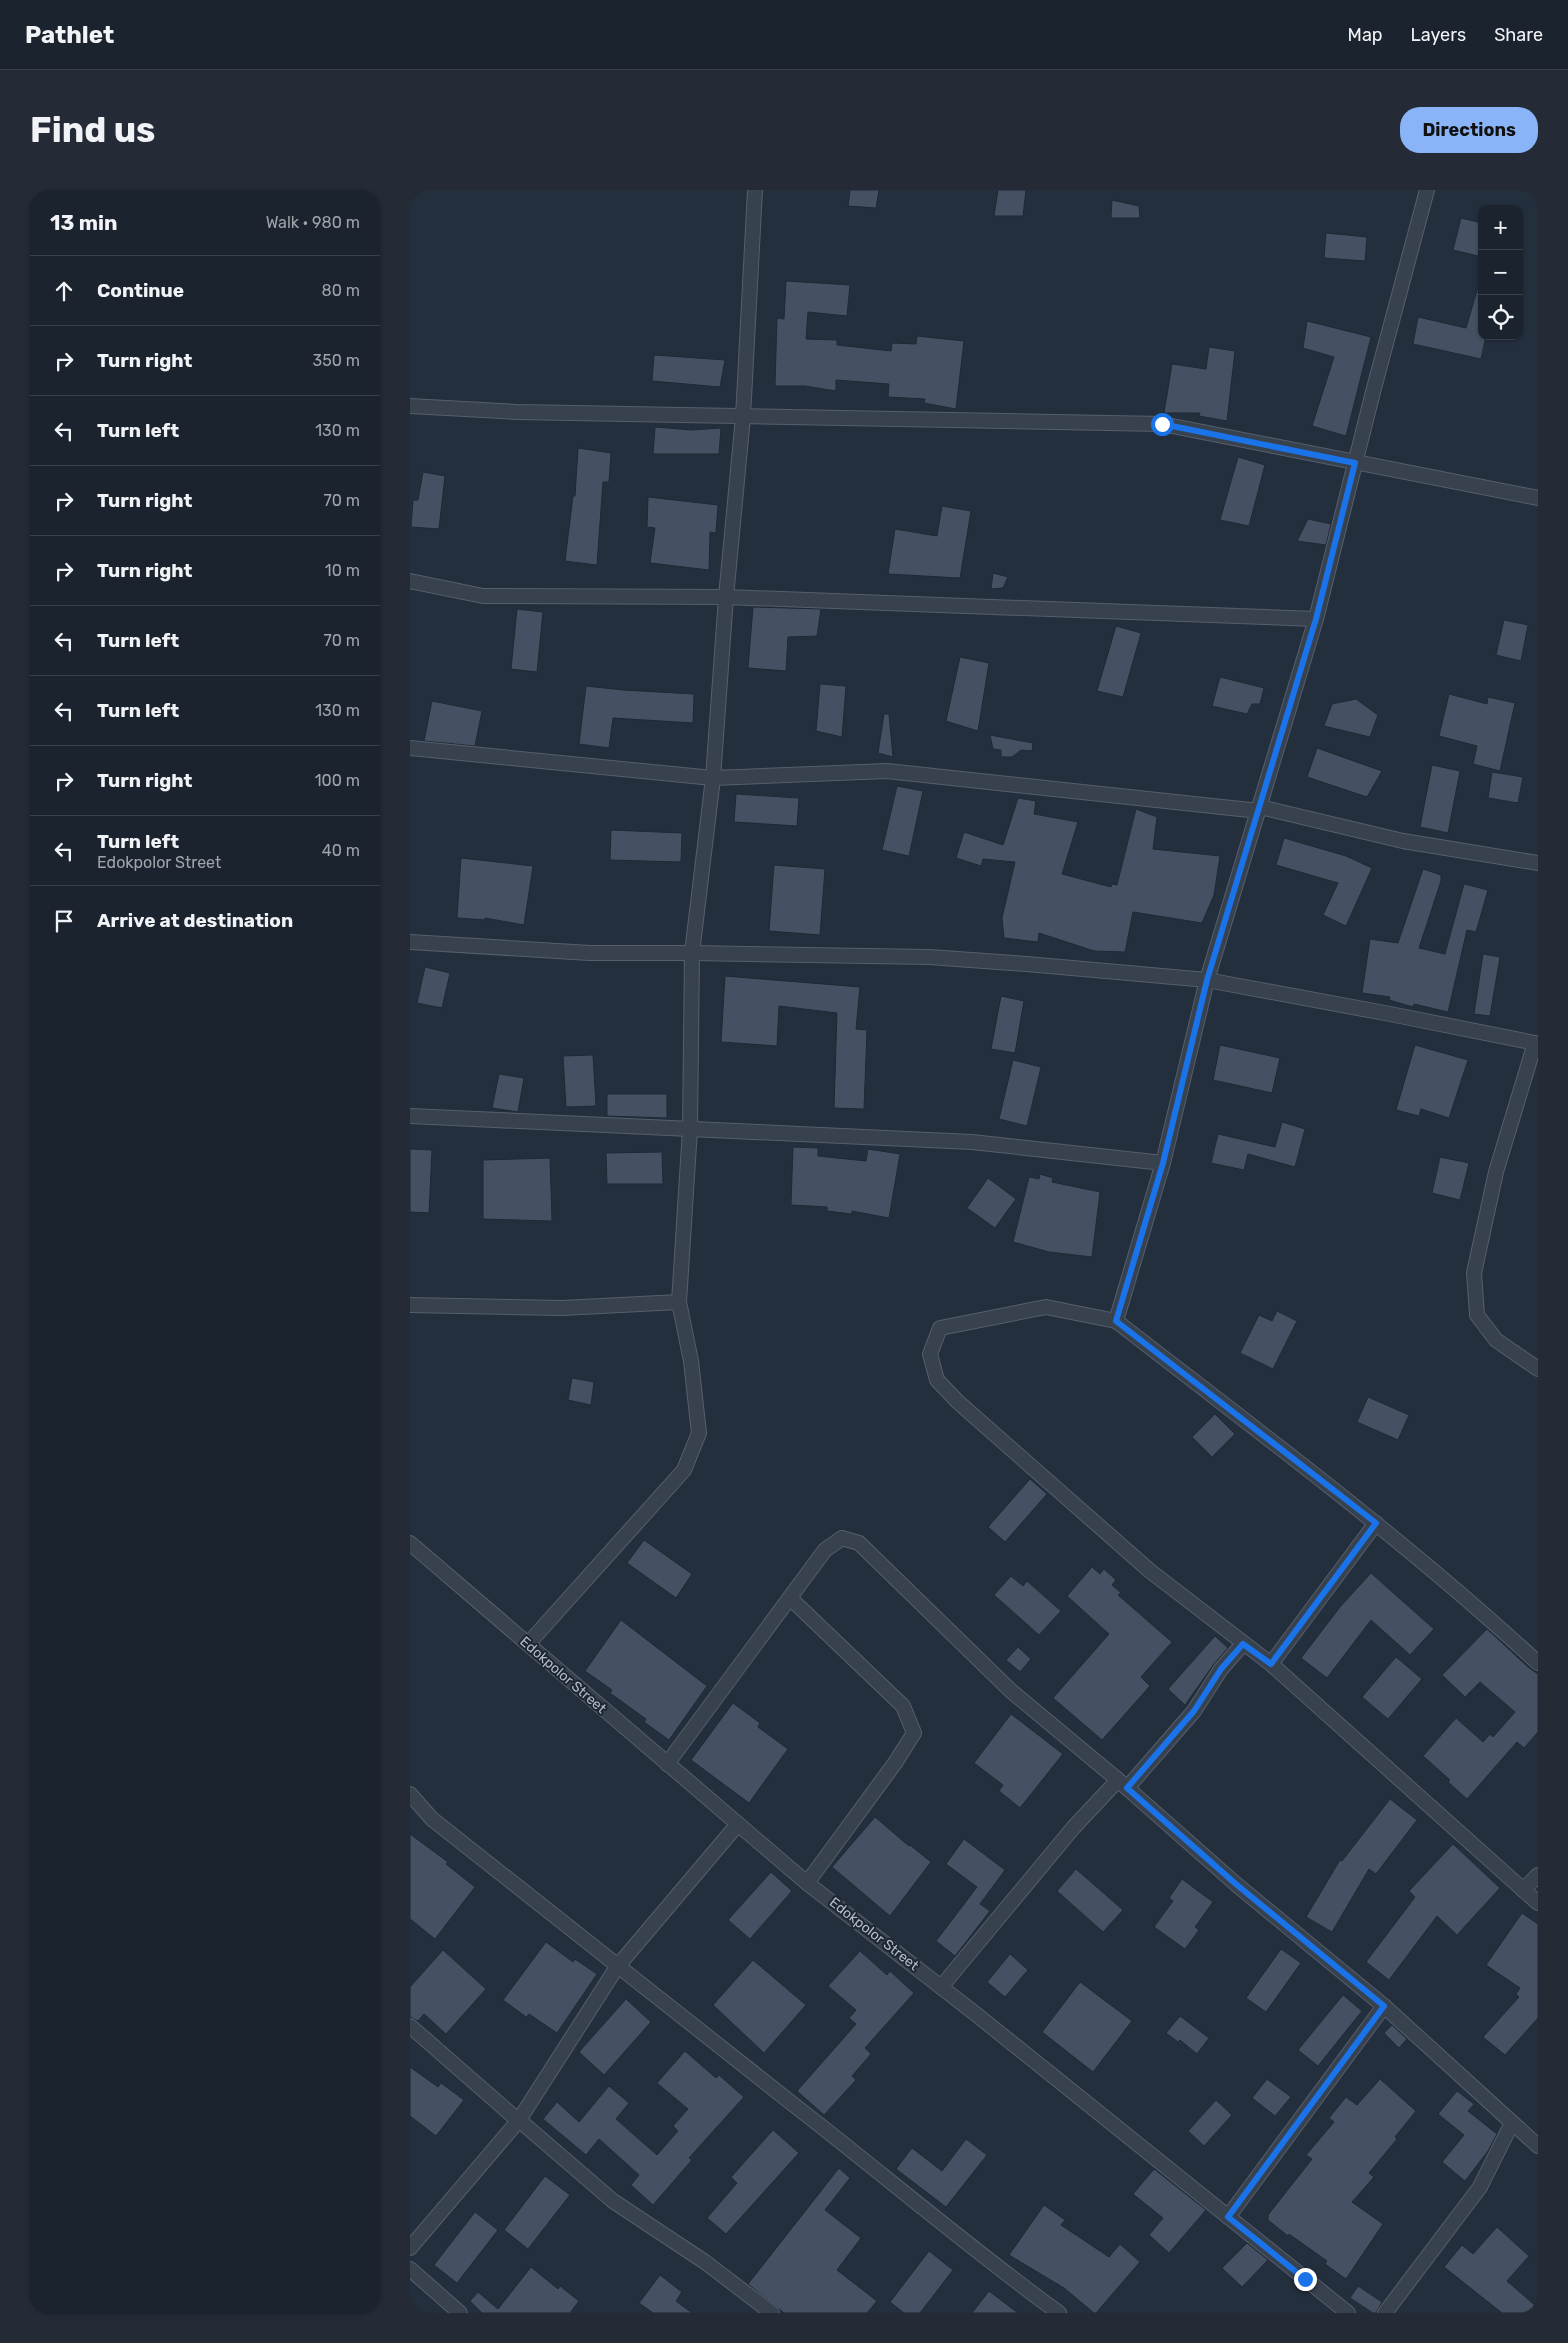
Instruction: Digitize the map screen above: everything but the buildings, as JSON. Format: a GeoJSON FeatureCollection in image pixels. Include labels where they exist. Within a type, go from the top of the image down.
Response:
{"type":"FeatureCollection","features":[{"type":"Feature","properties":{"kind":"street"},"geometry":{"type":"LineString","coordinates":[[528,1644],[684,1470],[699,1432],[691,1361],[679,1302],[690,1129],[692,953],[713,778],[726,597],[743,417],[755,190]]}},
{"type":"Feature","properties":{"kind":"street"},"geometry":{"type":"LineString","coordinates":[[1116,1321],[1163,1163],[1207,980],[1316,619],[1427,190]]}},
{"type":"Feature","properties":{"kind":"street"},"geometry":{"type":"LineString","coordinates":[[410,406],[517,412],[1162,424],[1538,498]]}},
{"type":"Feature","properties":{"kind":"street"},"geometry":{"type":"LineString","coordinates":[[410,581],[483,596],[726,597],[1316,619]]}},
{"type":"Feature","properties":{"kind":"street"},"geometry":{"type":"LineString","coordinates":[[410,748],[713,778],[887,772],[1260,809],[1403,841],[1538,863]]}},
{"type":"Feature","properties":{"kind":"street"},"geometry":{"type":"LineString","coordinates":[[410,942],[590,954],[692,953],[929,957],[1207,980],[1537,1043],[1496,1172],[1474,1273],[1477,1315],[1496,1340],[1538,1369]]}},
{"type":"Feature","properties":{"kind":"street"},"geometry":{"type":"LineString","coordinates":[[410,1116],[972,1142],[1163,1163]]}},
{"type":"Feature","properties":{"kind":"street"},"geometry":{"type":"LineString","coordinates":[[410,1305],[562,1308],[679,1302]]}},
{"type":"Feature","properties":{"kind":"street"},"geometry":{"type":"LineString","coordinates":[[1538,1663],[1479,1608],[1376,1523],[1116,1321],[1046,1307],[940,1328],[930,1354],[937,1380],[958,1402],[1150,1571],[1271,1664],[1538,1903]]}},
{"type":"Feature","properties":{"kind":"street"},"geometry":{"type":"LineString","coordinates":[[1271,1664],[1376,1523]]}},
{"type":"Feature","properties":{"kind":"street"},"geometry":{"type":"LineString","coordinates":[[667,1764],[825,1550],[842,1538],[859,1543],[1011,1691],[1123,1784],[1237,1885],[1384,2006],[1538,2146]]}},
{"type":"Feature","properties":{"kind":"street","name":"Edokpolor Street"},"geometry":{"type":"LineString","coordinates":[[410,1543],[807,1883],[942,1987],[1348,2313]]}},
{"type":"Feature","properties":{"kind":"street"},"geometry":{"type":"LineString","coordinates":[[790,1598],[903,1706],[914,1733],[895,1763],[807,1883]]}},
{"type":"Feature","properties":{"kind":"street"},"geometry":{"type":"LineString","coordinates":[[942,1987],[1073,1828],[1123,1784],[1194,1711],[1221,1669],[1243,1644]]}},
{"type":"Feature","properties":{"kind":"street"},"geometry":{"type":"LineString","coordinates":[[410,1794],[432,1819],[617,1967],[1009,2276],[1059,2313]]}},
{"type":"Feature","properties":{"kind":"street"},"geometry":{"type":"LineString","coordinates":[[410,2248],[519,2120],[617,1967],[738,1824]]}},
{"type":"Feature","properties":{"kind":"street"},"geometry":{"type":"LineString","coordinates":[[1523,1890],[1538,1875]]}},
{"type":"Feature","properties":{"kind":"street"},"geometry":{"type":"LineString","coordinates":[[1228,2217],[1384,2006]]}},
{"type":"Feature","properties":{"kind":"street"},"geometry":{"type":"LineString","coordinates":[[410,2026],[613,2201],[705,2262],[772,2313]]}},
{"type":"Feature","properties":{"kind":"street"},"geometry":{"type":"LineString","coordinates":[[1386,2313],[1480,2187],[1512,2123]]}},
{"type":"Feature","properties":{"kind":"street"},"geometry":{"type":"LineString","coordinates":[[410,2269],[460,2313]]}},
{"type":"Feature","properties":{"kind":"route"},"geometry":{"type":"LineString","coordinates":[[1162,424],[1355,463],[1316,619],[1207,980],[1163,1163],[1116,1321],[1376,1523],[1271,1664],[1243,1644],[1221,1669],[1194,1711],[1127,1788],[1237,1885],[1384,2006],[1228,2217],[1305,2279]]}}]}
